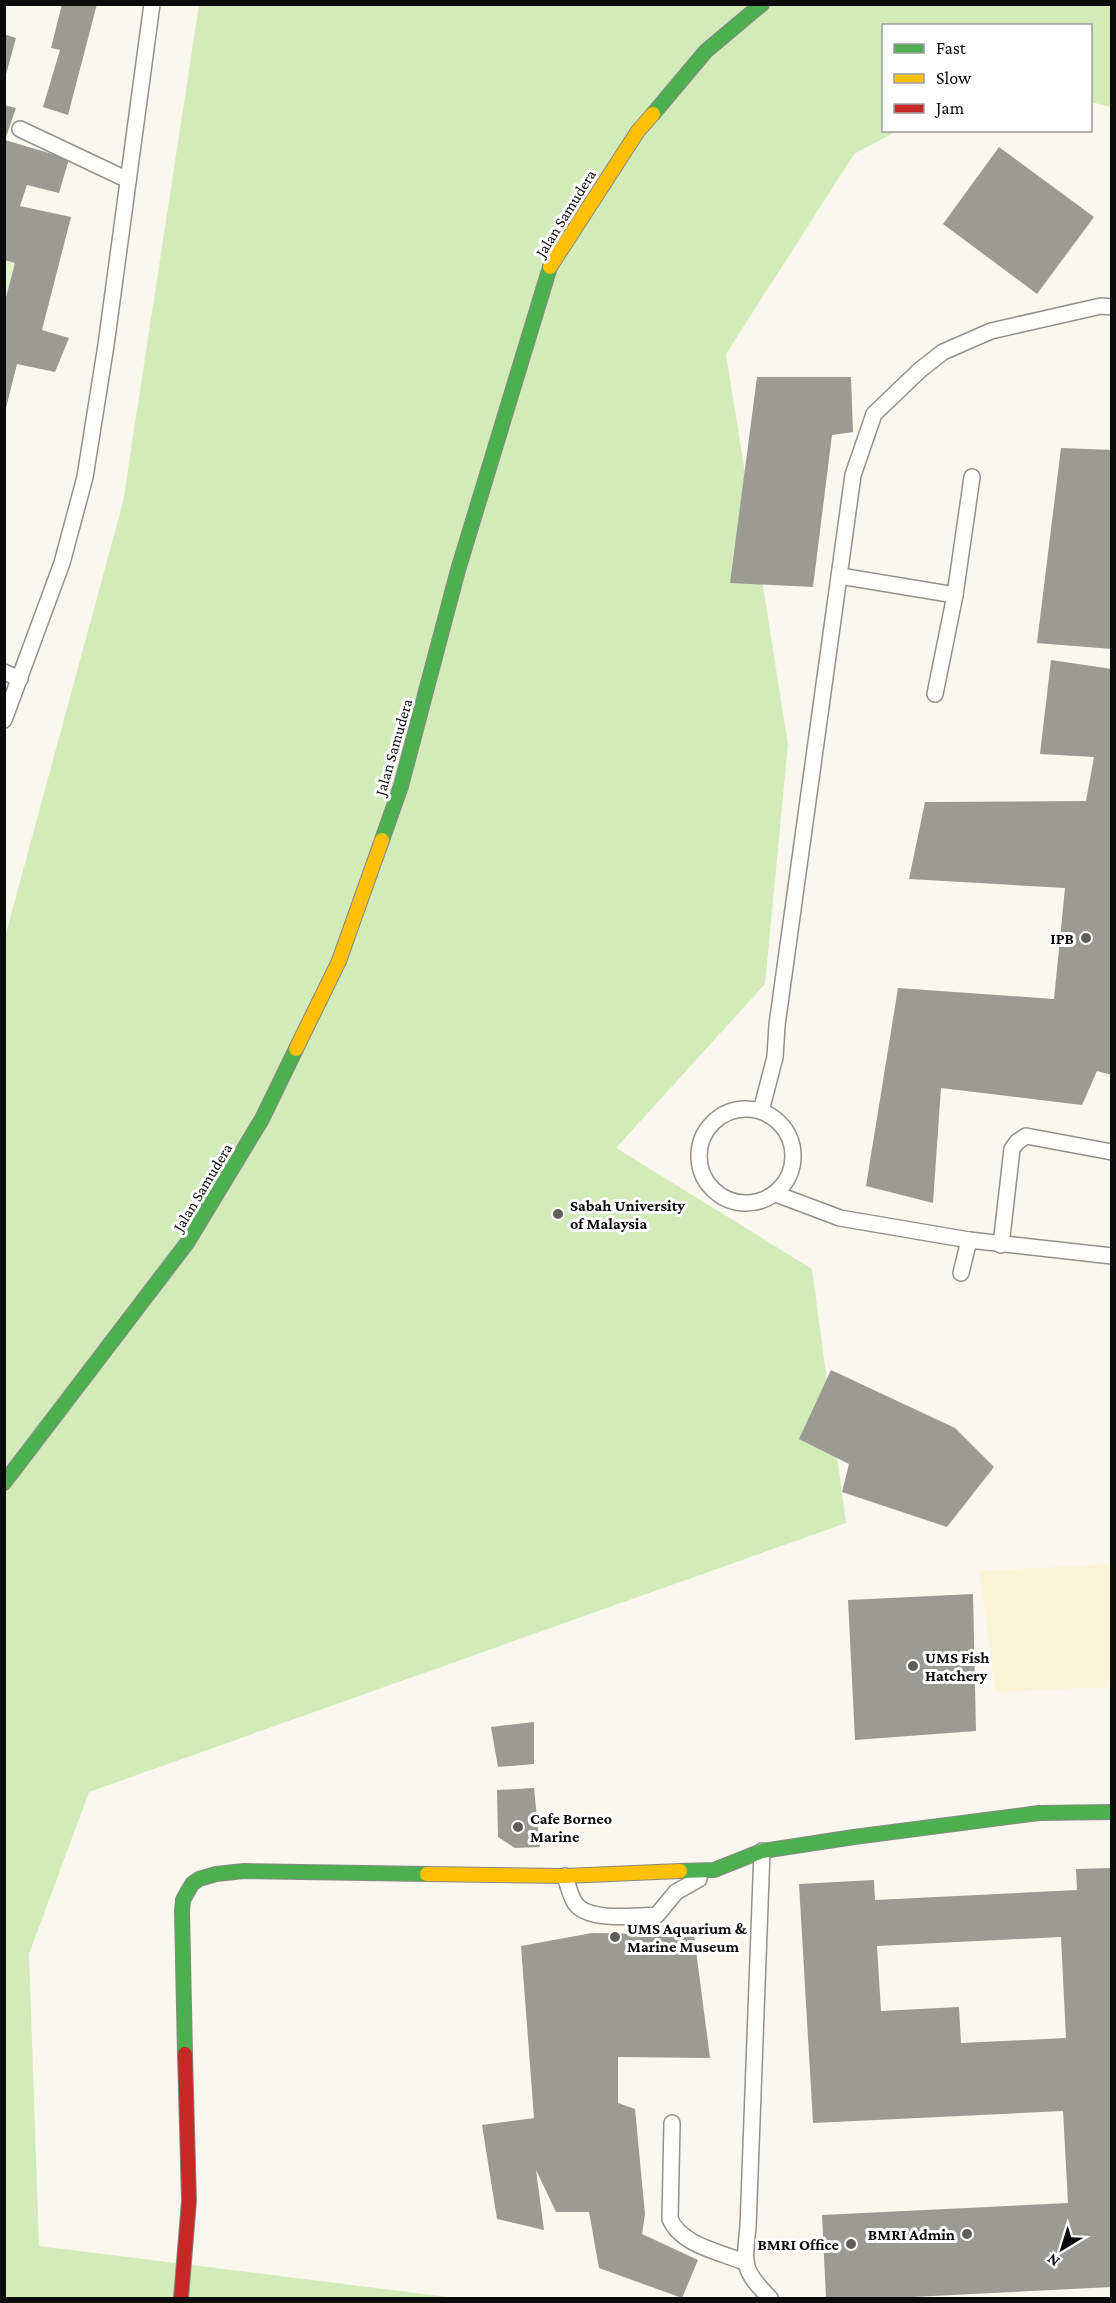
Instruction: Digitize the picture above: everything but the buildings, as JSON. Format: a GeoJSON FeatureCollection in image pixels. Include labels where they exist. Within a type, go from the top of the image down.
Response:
{"type":"FeatureCollection","features":[{"type":"Feature","properties":{"kind":"street","name":"Jalan Samudera"},"geometry":{"type":"LineString","coordinates":[[4,1483],[188,1243],[262,1119],[339,961],[401,786],[458,570],[550,266],[638,130],[706,51],[762,4]]}},
{"type":"Feature","properties":{"kind":"street"},"geometry":{"type":"LineString","coordinates":[[181,2298],[189,2201],[183,1898],[193,1884],[203,1876],[244,1871],[565,1876],[714,1870],[762,1851],[1039,1813],[1112,1812]]}},
{"type":"Feature","properties":{"kind":"lane"},"geometry":{"type":"LineString","coordinates":[[4,720],[62,562],[85,477],[106,345],[152,4]]}},
{"type":"Feature","properties":{"kind":"lane"},"geometry":{"type":"LineString","coordinates":[[20,129],[129,180]]}},
{"type":"Feature","properties":{"kind":"lane"},"geometry":{"type":"LineString","coordinates":[[761,1111],[775,1057],[777,1025],[853,475],[874,414],[943,351],[992,332],[1101,306],[1112,307]]}},
{"type":"Feature","properties":{"kind":"lane"},"geometry":{"type":"LineString","coordinates":[[935,694],[955,595],[972,477]]}},
{"type":"Feature","properties":{"kind":"lane"},"geometry":{"type":"LineString","coordinates":[[840,576],[955,595]]}},
{"type":"Feature","properties":{"kind":"lane"},"geometry":{"type":"LineString","coordinates":[[4,672],[20,679]]}},
{"type":"Feature","properties":{"kind":"lane"},"geometry":{"type":"LineString","coordinates":[[732,1111],[761,1111],[778,1121],[790,1138],[794,1158],[789,1178],[776,1194],[750,1204],[723,1198],[703,1178],[698,1151],[709,1125],[732,1111]]}},
{"type":"Feature","properties":{"kind":"lane"},"geometry":{"type":"LineString","coordinates":[[1001,1245],[1012,1149],[1017,1142],[1026,1136],[1112,1152]]}},
{"type":"Feature","properties":{"kind":"lane"},"geometry":{"type":"LineString","coordinates":[[776,1194],[840,1218],[1001,1245],[1112,1256]]}},
{"type":"Feature","properties":{"kind":"lane"},"geometry":{"type":"LineString","coordinates":[[961,1274],[969,1240]]}},
{"type":"Feature","properties":{"kind":"lane"},"geometry":{"type":"LineString","coordinates":[[762,1851],[748,2227],[744,2262],[749,2276],[770,2298]]}},
{"type":"Feature","properties":{"kind":"lane"},"geometry":{"type":"LineString","coordinates":[[565,1876],[576,1904],[580,1908],[593,1915],[637,1916],[657,1915],[676,1892],[714,1870]]}},
{"type":"Feature","properties":{"kind":"lane"},"geometry":{"type":"LineString","coordinates":[[672,2123],[670,2219],[674,2229],[687,2239],[744,2262]]}},
{"type":"Feature","properties":{"kind":"shaded area"},"geometry":{"type":"Polygon","coordinates":[[[1111,1564],[1111,1687],[996,1692],[979,1571],[1111,1564]]]}},
{"type":"Feature","properties":{"kind":"green space"},"geometry":{"type":"Polygon","coordinates":[[[199,5],[1111,5],[1111,107],[1092,102],[1092,24],[882,24],[882,132],[895,132],[854,154],[726,354],[788,744],[765,984],[616,1148],[812,1269],[846,1523],[89,1792],[29,1954],[39,2246],[456,2298],[5,2298],[5,937],[123,502],[199,5]]]}},
{"type":"Feature","properties":{"kind":"green space"},"geometry":{"type":"Polygon","coordinates":[[[5,260],[15,263],[5,305],[5,260]]]}},
{"type":"Feature","properties":{"kind":"traffic: fast"},"geometry":{"type":"LineString","coordinates":[[653,114],[706,51],[762,4]]}},
{"type":"Feature","properties":{"kind":"traffic: fast"},"geometry":{"type":"LineString","coordinates":[[382,840],[401,786],[458,570],[550,267]]}},
{"type":"Feature","properties":{"kind":"traffic: fast"},"geometry":{"type":"LineString","coordinates":[[4,1483],[187,1243],[262,1119],[296,1049]]}},
{"type":"Feature","properties":{"kind":"traffic: fast"},"geometry":{"type":"LineString","coordinates":[[680,1871],[714,1870],[762,1851],[854,1837],[1039,1813],[1112,1812]]}},
{"type":"Feature","properties":{"kind":"traffic: fast"},"geometry":{"type":"LineString","coordinates":[[185,2054],[182,1911],[183,1900],[192,1884],[199,1879],[216,1874],[244,1871],[427,1874]]}},
{"type":"Feature","properties":{"kind":"traffic: slow"},"geometry":{"type":"LineString","coordinates":[[550,267],[638,131],[653,114]]}},
{"type":"Feature","properties":{"kind":"traffic: slow"},"geometry":{"type":"LineString","coordinates":[[296,1049],[339,961],[382,840]]}},
{"type":"Feature","properties":{"kind":"traffic: slow"},"geometry":{"type":"LineString","coordinates":[[427,1874],[565,1876],[680,1871]]}},
{"type":"Feature","properties":{"kind":"traffic: jam"},"geometry":{"type":"LineString","coordinates":[[181,2298],[189,2201],[185,2054]]}},
{"type":"Feature","properties":{"kind":"place","name":"IPB"},"geometry":{"type":"Point","coordinates":[1086,938]}},
{"type":"Feature","properties":{"kind":"place","name":"Sabah University of Malaysia"},"geometry":{"type":"Point","coordinates":[558,1214]}},
{"type":"Feature","properties":{"kind":"place","name":"UMS Fish Hatchery"},"geometry":{"type":"Point","coordinates":[913,1666]}},
{"type":"Feature","properties":{"kind":"place","name":"Cafe Borneo Marine"},"geometry":{"type":"Point","coordinates":[518,1827]}},
{"type":"Feature","properties":{"kind":"place","name":"UMS Aquarium & Marine Museum"},"geometry":{"type":"Point","coordinates":[615,1937]}},
{"type":"Feature","properties":{"kind":"place","name":"BMRI Admin"},"geometry":{"type":"Point","coordinates":[967,2234]}},
{"type":"Feature","properties":{"kind":"place","name":"BMRI Office"},"geometry":{"type":"Point","coordinates":[851,2244]}}]}
